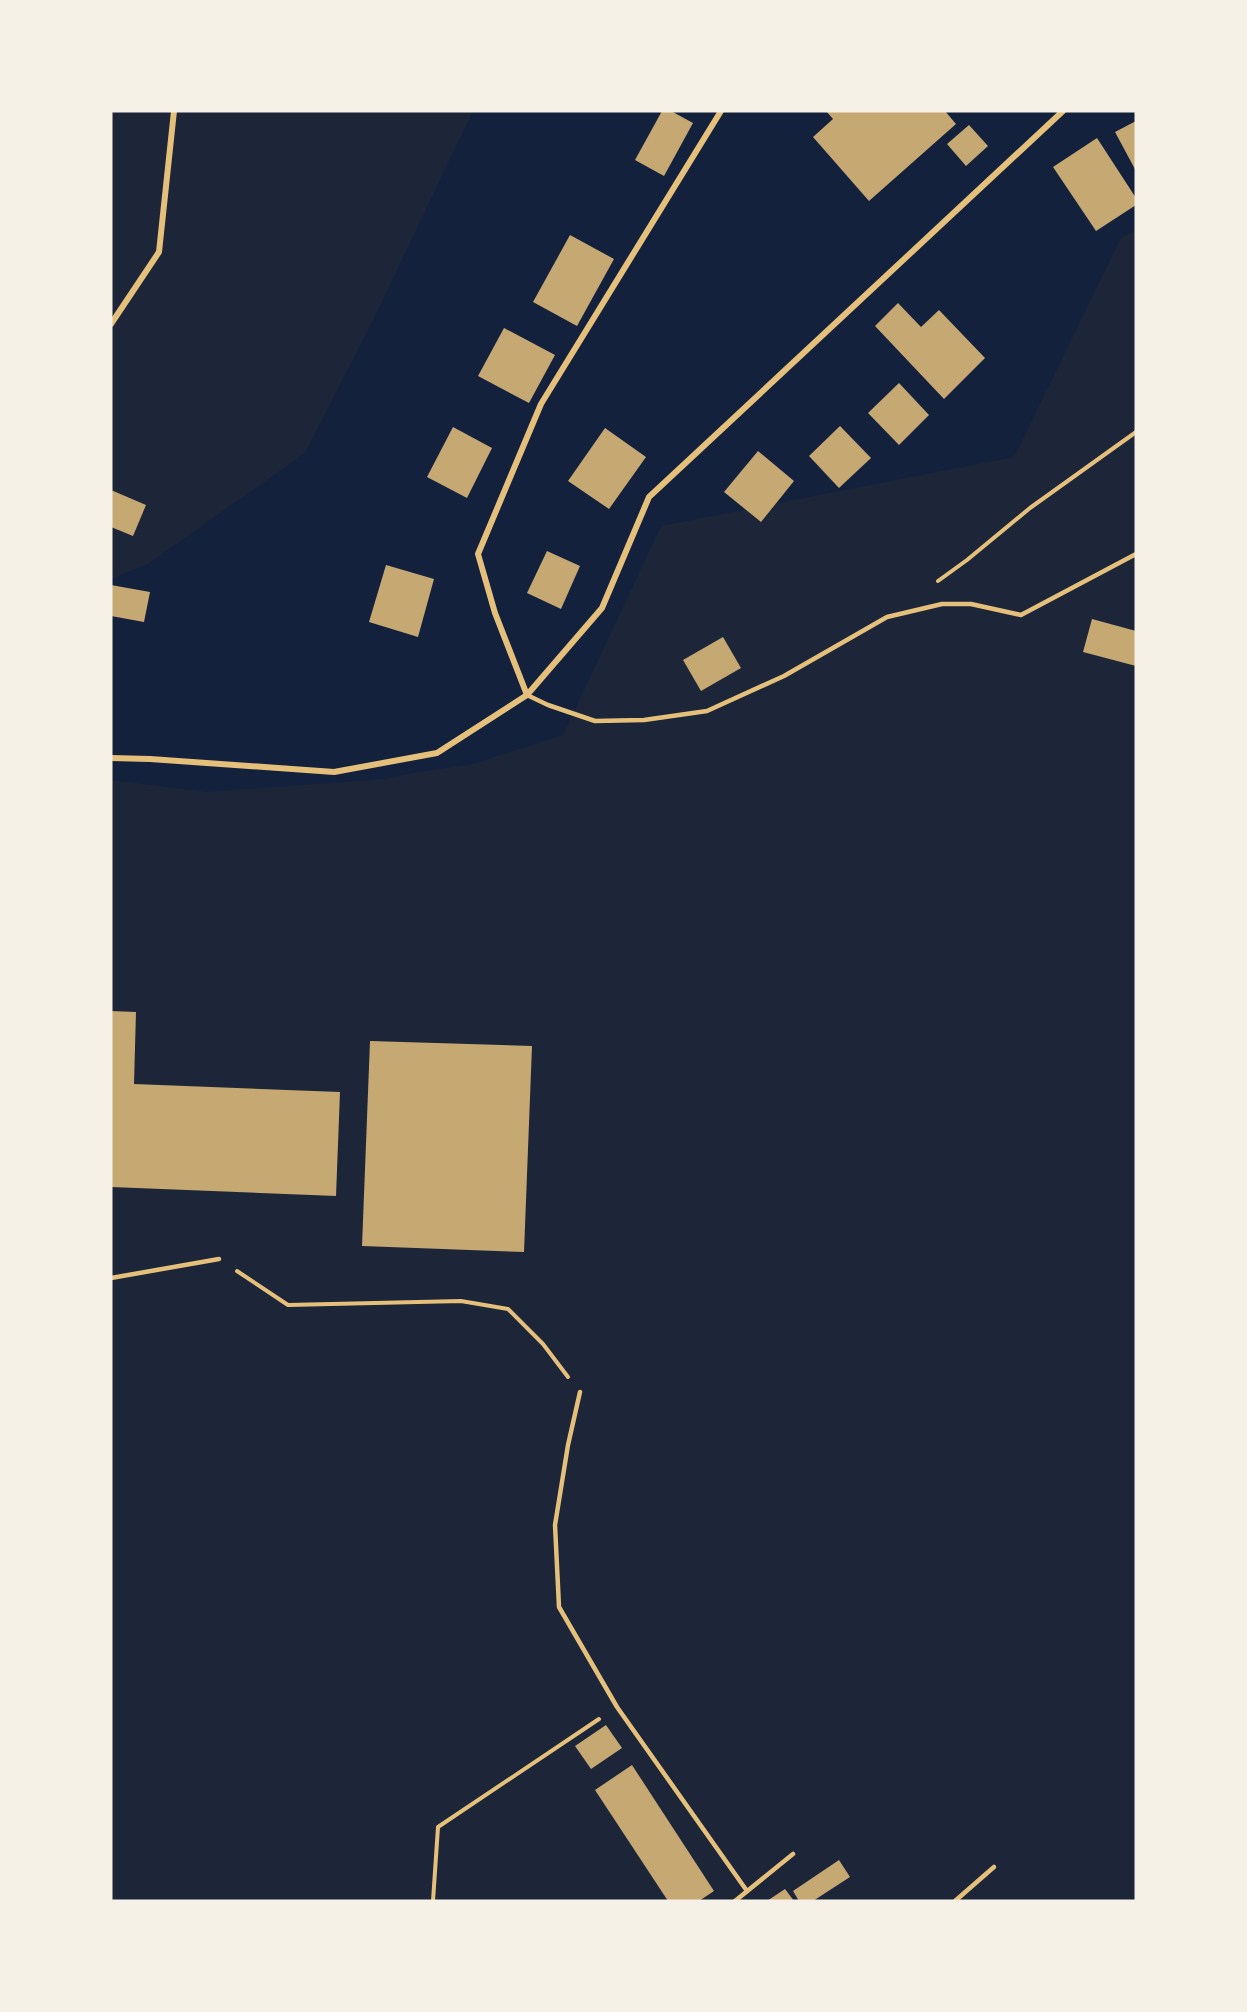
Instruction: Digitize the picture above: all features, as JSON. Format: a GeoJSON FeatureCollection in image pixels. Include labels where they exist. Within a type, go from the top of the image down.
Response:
{"type":"FeatureCollection","features":[{"type":"Feature","properties":{"kind":"street"},"geometry":{"type":"LineString","coordinates":[[111,324],[159,252],[174,111]]}},
{"type":"Feature","properties":{"kind":"street"},"geometry":{"type":"LineString","coordinates":[[527,695],[495,613],[478,554],[541,404],[721,111]]}},
{"type":"Feature","properties":{"kind":"street"},"geometry":{"type":"LineString","coordinates":[[111,758],[334,772],[437,753],[527,695],[602,608],[649,497],[1063,111]]}},
{"type":"Feature","properties":{"kind":"lane"},"geometry":{"type":"LineString","coordinates":[[527,695],[548,705],[595,721],[644,720],[707,711],[784,675],[887,617],[942,604],[971,604],[1021,615],[1136,554]]}},
{"type":"Feature","properties":{"kind":"lane"},"geometry":{"type":"LineString","coordinates":[[111,1278],[219,1259]]}},
{"type":"Feature","properties":{"kind":"lane"},"geometry":{"type":"LineString","coordinates":[[580,1392],[568,1445],[555,1525],[559,1607],[617,1707],[747,1891]]}},
{"type":"Feature","properties":{"kind":"lane"},"geometry":{"type":"LineString","coordinates":[[735,1901],[793,1854]]}},
{"type":"Feature","properties":{"kind":"lane"},"geometry":{"type":"LineString","coordinates":[[955,1901],[994,1867]]}},
{"type":"Feature","properties":{"kind":"path"},"geometry":{"type":"LineString","coordinates":[[932,586],[968,560],[1029,508],[1136,432]]}},
{"type":"Feature","properties":{"kind":"path"},"geometry":{"type":"LineString","coordinates":[[219,1259],[288,1305],[461,1301],[508,1309],[543,1344],[580,1392]]}},
{"type":"Feature","properties":{"kind":"path"},"geometry":{"type":"LineString","coordinates":[[433,1901],[438,1827],[617,1707]]}},
{"type":"Feature","properties":{"kind":"shaded area"},"geometry":{"type":"Polygon","coordinates":[[[111,111],[473,111],[374,318],[305,453],[148,564],[111,579],[111,111]]]}},
{"type":"Feature","properties":{"kind":"shaded area"},"geometry":{"type":"Polygon","coordinates":[[[1136,230],[1136,1901],[111,1901],[111,780],[207,792],[386,779],[470,765],[563,735],[661,526],[1014,457],[1121,238],[1136,230]]]}},
{"type":"Feature","properties":{"kind":"building"},"geometry":{"type":"Polygon","coordinates":[[[662,111],[671,111],[693,123],[664,176],[635,160],[662,111]]]}},
{"type":"Feature","properties":{"kind":"building"},"geometry":{"type":"Polygon","coordinates":[[[826,111],[945,111],[956,124],[869,201],[813,137],[833,119],[826,111]]]}},
{"type":"Feature","properties":{"kind":"building"},"geometry":{"type":"Polygon","coordinates":[[[1136,121],[1136,171],[1115,132],[1136,121]]]}},
{"type":"Feature","properties":{"kind":"building"},"geometry":{"type":"Polygon","coordinates":[[[969,125],[988,146],[966,166],[947,144],[969,125]]]}},
{"type":"Feature","properties":{"kind":"building"},"geometry":{"type":"Polygon","coordinates":[[[1097,138],[1136,198],[1136,205],[1096,231],[1053,167],[1097,138]]]}},
{"type":"Feature","properties":{"kind":"building"},"geometry":{"type":"Polygon","coordinates":[[[570,235],[614,259],[577,326],[533,302],[570,235]]]}},
{"type":"Feature","properties":{"kind":"building"},"geometry":{"type":"Polygon","coordinates":[[[898,303],[921,327],[939,310],[985,358],[944,399],[875,326],[898,303]]]}},
{"type":"Feature","properties":{"kind":"building"},"geometry":{"type":"Polygon","coordinates":[[[504,328],[555,355],[529,403],[478,376],[504,328]]]}},
{"type":"Feature","properties":{"kind":"building"},"geometry":{"type":"Polygon","coordinates":[[[899,383],[929,415],[899,445],[868,413],[899,383]]]}},
{"type":"Feature","properties":{"kind":"building"},"geometry":{"type":"Polygon","coordinates":[[[840,426],[871,458],[839,488],[809,456],[840,426]]]}},
{"type":"Feature","properties":{"kind":"building"},"geometry":{"type":"Polygon","coordinates":[[[453,427],[492,448],[467,498],[427,477],[453,427]]]}},
{"type":"Feature","properties":{"kind":"building"},"geometry":{"type":"Polygon","coordinates":[[[605,428],[646,457],[609,509],[568,481],[605,428]]]}},
{"type":"Feature","properties":{"kind":"building"},"geometry":{"type":"Polygon","coordinates":[[[758,451],[794,481],[761,522],[724,492],[758,451]]]}},
{"type":"Feature","properties":{"kind":"building"},"geometry":{"type":"Polygon","coordinates":[[[111,490],[146,505],[133,536],[111,527],[111,490]]]}},
{"type":"Feature","properties":{"kind":"building"},"geometry":{"type":"Polygon","coordinates":[[[547,551],[580,566],[561,609],[527,593],[547,551]]]}},
{"type":"Feature","properties":{"kind":"building"},"geometry":{"type":"Polygon","coordinates":[[[386,565],[434,579],[418,637],[369,622],[386,565]]]}},
{"type":"Feature","properties":{"kind":"building"},"geometry":{"type":"Polygon","coordinates":[[[111,585],[150,592],[144,622],[111,616],[111,585]]]}},
{"type":"Feature","properties":{"kind":"building"},"geometry":{"type":"Polygon","coordinates":[[[1092,619],[1136,631],[1136,666],[1083,652],[1092,619]]]}},
{"type":"Feature","properties":{"kind":"building"},"geometry":{"type":"Polygon","coordinates":[[[723,637],[741,668],[701,691],[683,660],[723,637]]]}},
{"type":"Feature","properties":{"kind":"building"},"geometry":{"type":"Polygon","coordinates":[[[111,1011],[136,1012],[134,1084],[340,1092],[336,1196],[111,1187],[111,1011]]]}},
{"type":"Feature","properties":{"kind":"building"},"geometry":{"type":"Polygon","coordinates":[[[370,1041],[532,1046],[524,1252],[362,1246],[370,1041]]]}},
{"type":"Feature","properties":{"kind":"building"},"geometry":{"type":"Polygon","coordinates":[[[606,1725],[622,1748],[591,1769],[575,1746],[606,1725]]]}},
{"type":"Feature","properties":{"kind":"building"},"geometry":{"type":"Polygon","coordinates":[[[632,1765],[714,1891],[699,1901],[668,1901],[595,1790],[632,1765]]]}},
{"type":"Feature","properties":{"kind":"building"},"geometry":{"type":"Polygon","coordinates":[[[839,1860],[850,1877],[813,1901],[799,1901],[793,1891],[839,1860]]]}},
{"type":"Feature","properties":{"kind":"building"},"geometry":{"type":"Polygon","coordinates":[[[785,1889],[794,1901],[767,1901],[785,1889]]]}}]}
